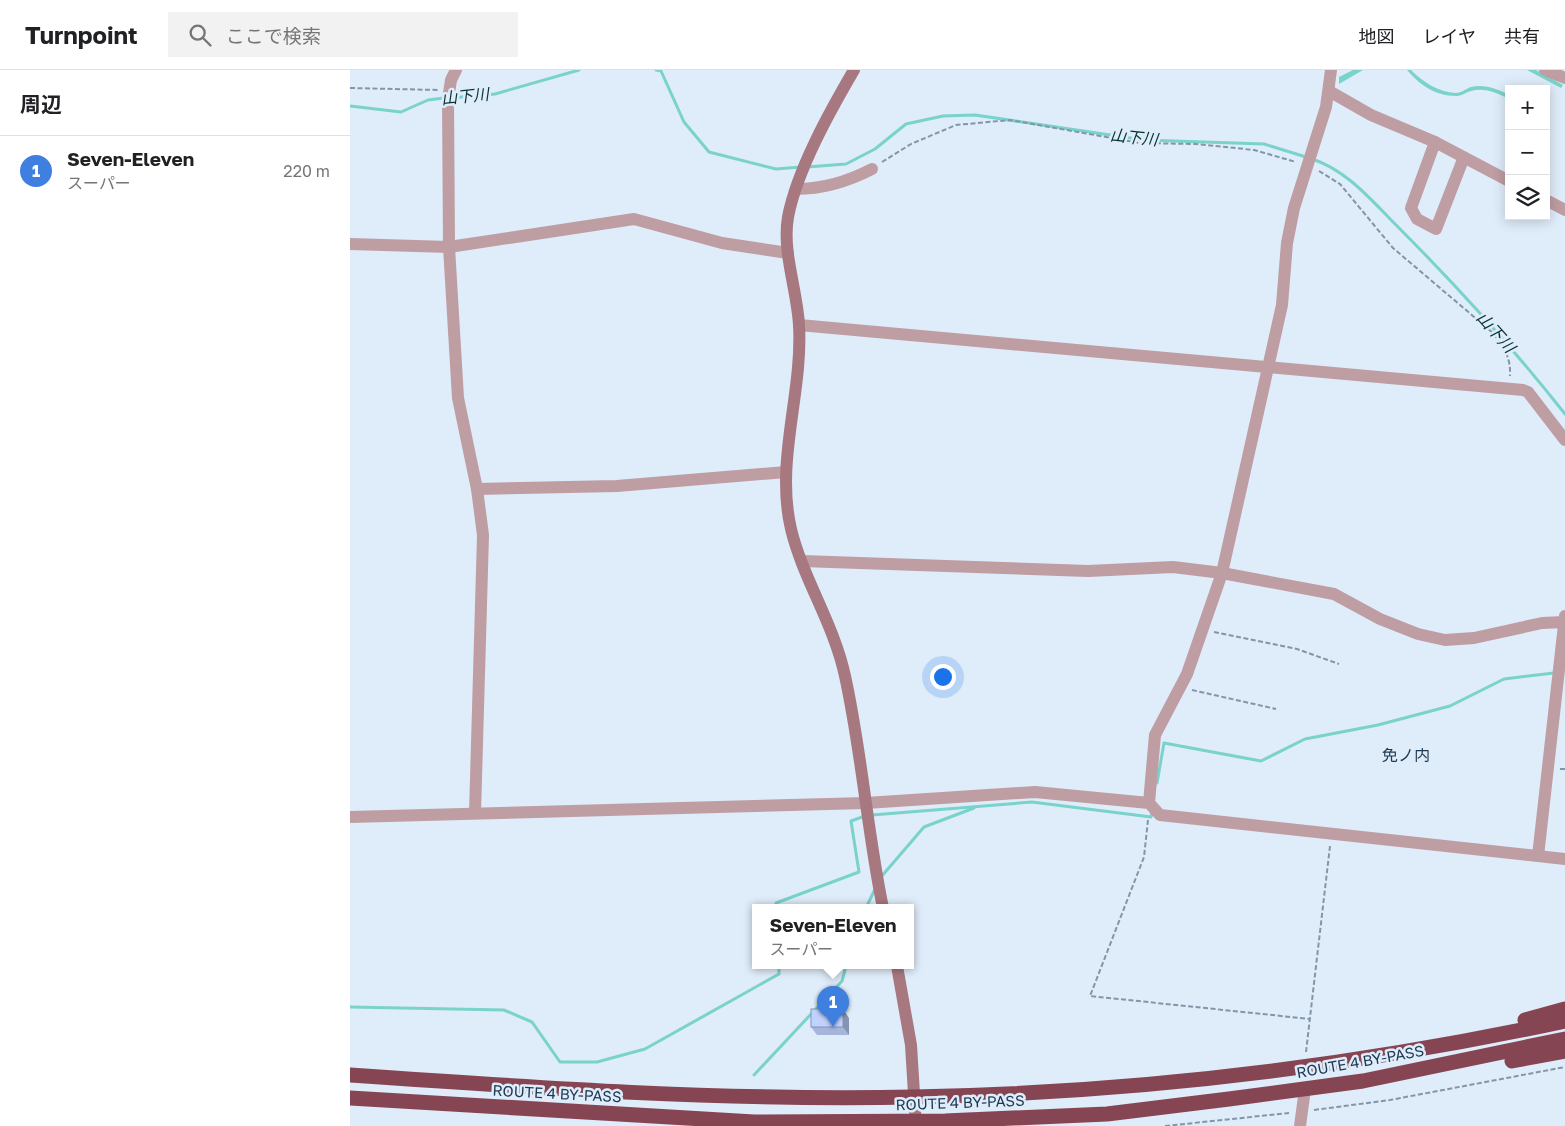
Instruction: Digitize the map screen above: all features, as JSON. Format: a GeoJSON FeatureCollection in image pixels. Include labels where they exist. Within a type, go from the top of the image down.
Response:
{"type":"FeatureCollection","features":[{"type":"Feature","properties":{"kind":"highway"},"geometry":{"type":"LineString","coordinates":[[1468,1042],[1499,1026],[1565,1009]]}},
{"type":"Feature","properties":{"kind":"highway","name":"ROUTE 4 BY-PASS"},"geometry":{"type":"LineString","coordinates":[[350,1075],[684,1094],[831,1098],[914,1097],[1105,1088],[1222,1078],[1468,1042],[1565,1021]]}},
{"type":"Feature","properties":{"kind":"highway","name":"ROUTE 4 BY-PASS"},"geometry":{"type":"LineString","coordinates":[[350,1098],[754,1122],[916,1124],[1107,1114],[1305,1089],[1363,1081],[1565,1040]]}},
{"type":"Feature","properties":{"kind":"highway"},"geometry":{"type":"LineString","coordinates":[[1363,1081],[1445,1073],[1565,1051]]}},
{"type":"Feature","properties":{"kind":"street"},"geometry":{"type":"LineString","coordinates":[[456,70],[450,90],[449,247],[458,398],[477,489],[482,535],[475,813]]}},
{"type":"Feature","properties":{"kind":"street"},"geometry":{"type":"LineString","coordinates":[[854,70],[805,164],[788,218],[788,253],[799,325],[799,354],[786,472],[786,502],[792,531],[802,561],[826,616],[845,673],[859,746],[882,904]]}},
{"type":"Feature","properties":{"kind":"street"},"geometry":{"type":"LineString","coordinates":[[1149,803],[1155,736],[1180,687],[1204,630],[1222,573],[1282,305],[1287,243],[1294,208],[1329,91],[1332,70]]}},
{"type":"Feature","properties":{"kind":"street"},"geometry":{"type":"LineString","coordinates":[[1545,70],[1565,78]]}},
{"type":"Feature","properties":{"kind":"street"},"geometry":{"type":"LineString","coordinates":[[1329,91],[1371,115],[1435,142],[1505,179]]}},
{"type":"Feature","properties":{"kind":"street"},"geometry":{"type":"LineString","coordinates":[[1435,142],[1412,208],[1417,219],[1436,229],[1464,158]]}},
{"type":"Feature","properties":{"kind":"street"},"geometry":{"type":"LineString","coordinates":[[796,189],[818,189],[854,178],[872,169]]}},
{"type":"Feature","properties":{"kind":"street"},"geometry":{"type":"LineString","coordinates":[[1550,202],[1565,210]]}},
{"type":"Feature","properties":{"kind":"street"},"geometry":{"type":"LineString","coordinates":[[350,244],[449,247],[634,219],[722,243],[788,253]]}},
{"type":"Feature","properties":{"kind":"street"},"geometry":{"type":"LineString","coordinates":[[799,325],[1508,388],[1528,392],[1565,440]]}},
{"type":"Feature","properties":{"kind":"street"},"geometry":{"type":"LineString","coordinates":[[477,489],[617,486],[786,472]]}},
{"type":"Feature","properties":{"kind":"street"},"geometry":{"type":"LineString","coordinates":[[802,561],[1088,571],[1173,567],[1222,573],[1334,594],[1380,619],[1418,634],[1446,640],[1474,638],[1565,619],[1538,856]]}},
{"type":"Feature","properties":{"kind":"street"},"geometry":{"type":"LineString","coordinates":[[350,817],[866,803],[1047,792],[1149,803],[1160,815],[1565,859]]}},
{"type":"Feature","properties":{"kind":"street"},"geometry":{"type":"LineString","coordinates":[[898,969],[911,1045],[916,1124]]}},
{"type":"Feature","properties":{"kind":"street"},"geometry":{"type":"LineString","coordinates":[[1300,1126],[1305,1089]]}},
{"type":"Feature","properties":{"kind":"path"},"geometry":{"type":"LineString","coordinates":[[350,88],[450,90]]}},
{"type":"Feature","properties":{"kind":"path"},"geometry":{"type":"LineString","coordinates":[[872,169],[910,144],[956,125],[1010,120],[1140,143],[1196,144],[1254,150],[1308,165],[1340,184],[1393,248],[1493,334],[1505,348],[1511,364],[1508,388]]}},
{"type":"Feature","properties":{"kind":"path"},"geometry":{"type":"LineString","coordinates":[[1204,630],[1297,649],[1339,664]]}},
{"type":"Feature","properties":{"kind":"path"},"geometry":{"type":"LineString","coordinates":[[1180,687],[1276,709]]}},
{"type":"Feature","properties":{"kind":"path"},"geometry":{"type":"LineString","coordinates":[[1149,803],[1144,857],[1090,996],[1310,1019]]}},
{"type":"Feature","properties":{"kind":"path"},"geometry":{"type":"LineString","coordinates":[[1307,1047],[1331,834]]}},
{"type":"Feature","properties":{"kind":"path"},"geometry":{"type":"LineString","coordinates":[[1165,1126],[1302,1112],[1390,1100],[1565,1066]]}},
{"type":"Feature","properties":{"kind":"shaded area"},"geometry":{"type":"Polygon","coordinates":[[[1353,70],[1363,70],[1339,84],[1339,77],[1353,70]]]}},
{"type":"Feature","properties":{"kind":"shaded area"},"geometry":{"type":"Polygon","coordinates":[[[1407,70],[1411,70],[1421,79],[1443,91],[1458,93],[1476,86],[1496,89],[1505,93],[1505,97],[1486,90],[1476,90],[1459,96],[1442,94],[1429,89],[1407,70]]]}},
{"type":"Feature","properties":{"kind":"shaded area"},"geometry":{"type":"Polygon","coordinates":[[[1527,70],[1536,70],[1563,85],[1561,88],[1527,70]]]}},
{"type":"Feature","properties":{"kind":"building"},"geometry":{"type":"Polygon","coordinates":[[[811,1009],[843,1009],[843,1027],[811,1027],[811,1009]]]}},
{"type":"Feature","properties":{"kind":"waterway","name":"山下川"},"geometry":{"type":"LineString","coordinates":[[451,98],[495,94],[579,70]]}},
{"type":"Feature","properties":{"kind":"waterway","name":"山下川"},"geometry":{"type":"LineString","coordinates":[[656,70],[661,71],[684,122],[709,152],[776,169],[801,167]]}},
{"type":"Feature","properties":{"kind":"waterway","name":"山下川"},"geometry":{"type":"LineString","coordinates":[[350,106],[401,112],[428,100],[444,98]]}},
{"type":"Feature","properties":{"kind":"waterway","name":"山下川"},"geometry":{"type":"LineString","coordinates":[[807,167],[846,164],[875,149],[906,124],[943,116],[975,115],[1144,140],[1264,144],[1306,157]]}},
{"type":"Feature","properties":{"kind":"waterway","name":"山下川"},"geometry":{"type":"LineString","coordinates":[[1312,159],[1337,171],[1379,207],[1484,318],[1565,414]]}},
{"type":"Feature","properties":{"kind":"waterway"},"geometry":{"type":"LineString","coordinates":[[1157,783],[1164,743],[1261,761],[1305,739],[1378,725],[1450,706],[1504,679],[1554,673]]}},
{"type":"Feature","properties":{"kind":"waterway"},"geometry":{"type":"LineString","coordinates":[[872,815],[1032,802],[1151,817],[1152,811]]}},
{"type":"Feature","properties":{"kind":"waterway"},"geometry":{"type":"LineString","coordinates":[[881,877],[924,827],[974,808]]}},
{"type":"Feature","properties":{"kind":"waterway"},"geometry":{"type":"LineString","coordinates":[[776,904],[859,872],[851,821],[865,816]]}},
{"type":"Feature","properties":{"kind":"waterway"},"geometry":{"type":"LineString","coordinates":[[868,904],[875,889]]}},
{"type":"Feature","properties":{"kind":"waterway"},"geometry":{"type":"LineString","coordinates":[[350,1007],[504,1010],[532,1022],[560,1062],[597,1062],[645,1049],[779,974],[779,969]]}},
{"type":"Feature","properties":{"kind":"waterway"},"geometry":{"type":"LineString","coordinates":[[754,1075],[842,981],[845,969]]}},
{"type":"Feature","properties":{"kind":"place","name":"Seven-Eleven"},"geometry":{"type":"Point","coordinates":[833,1027]}},
{"type":"Feature","properties":{"kind":"district","name":"免ノ内"},"geometry":{"type":"Point","coordinates":[1406,755]}}]}
